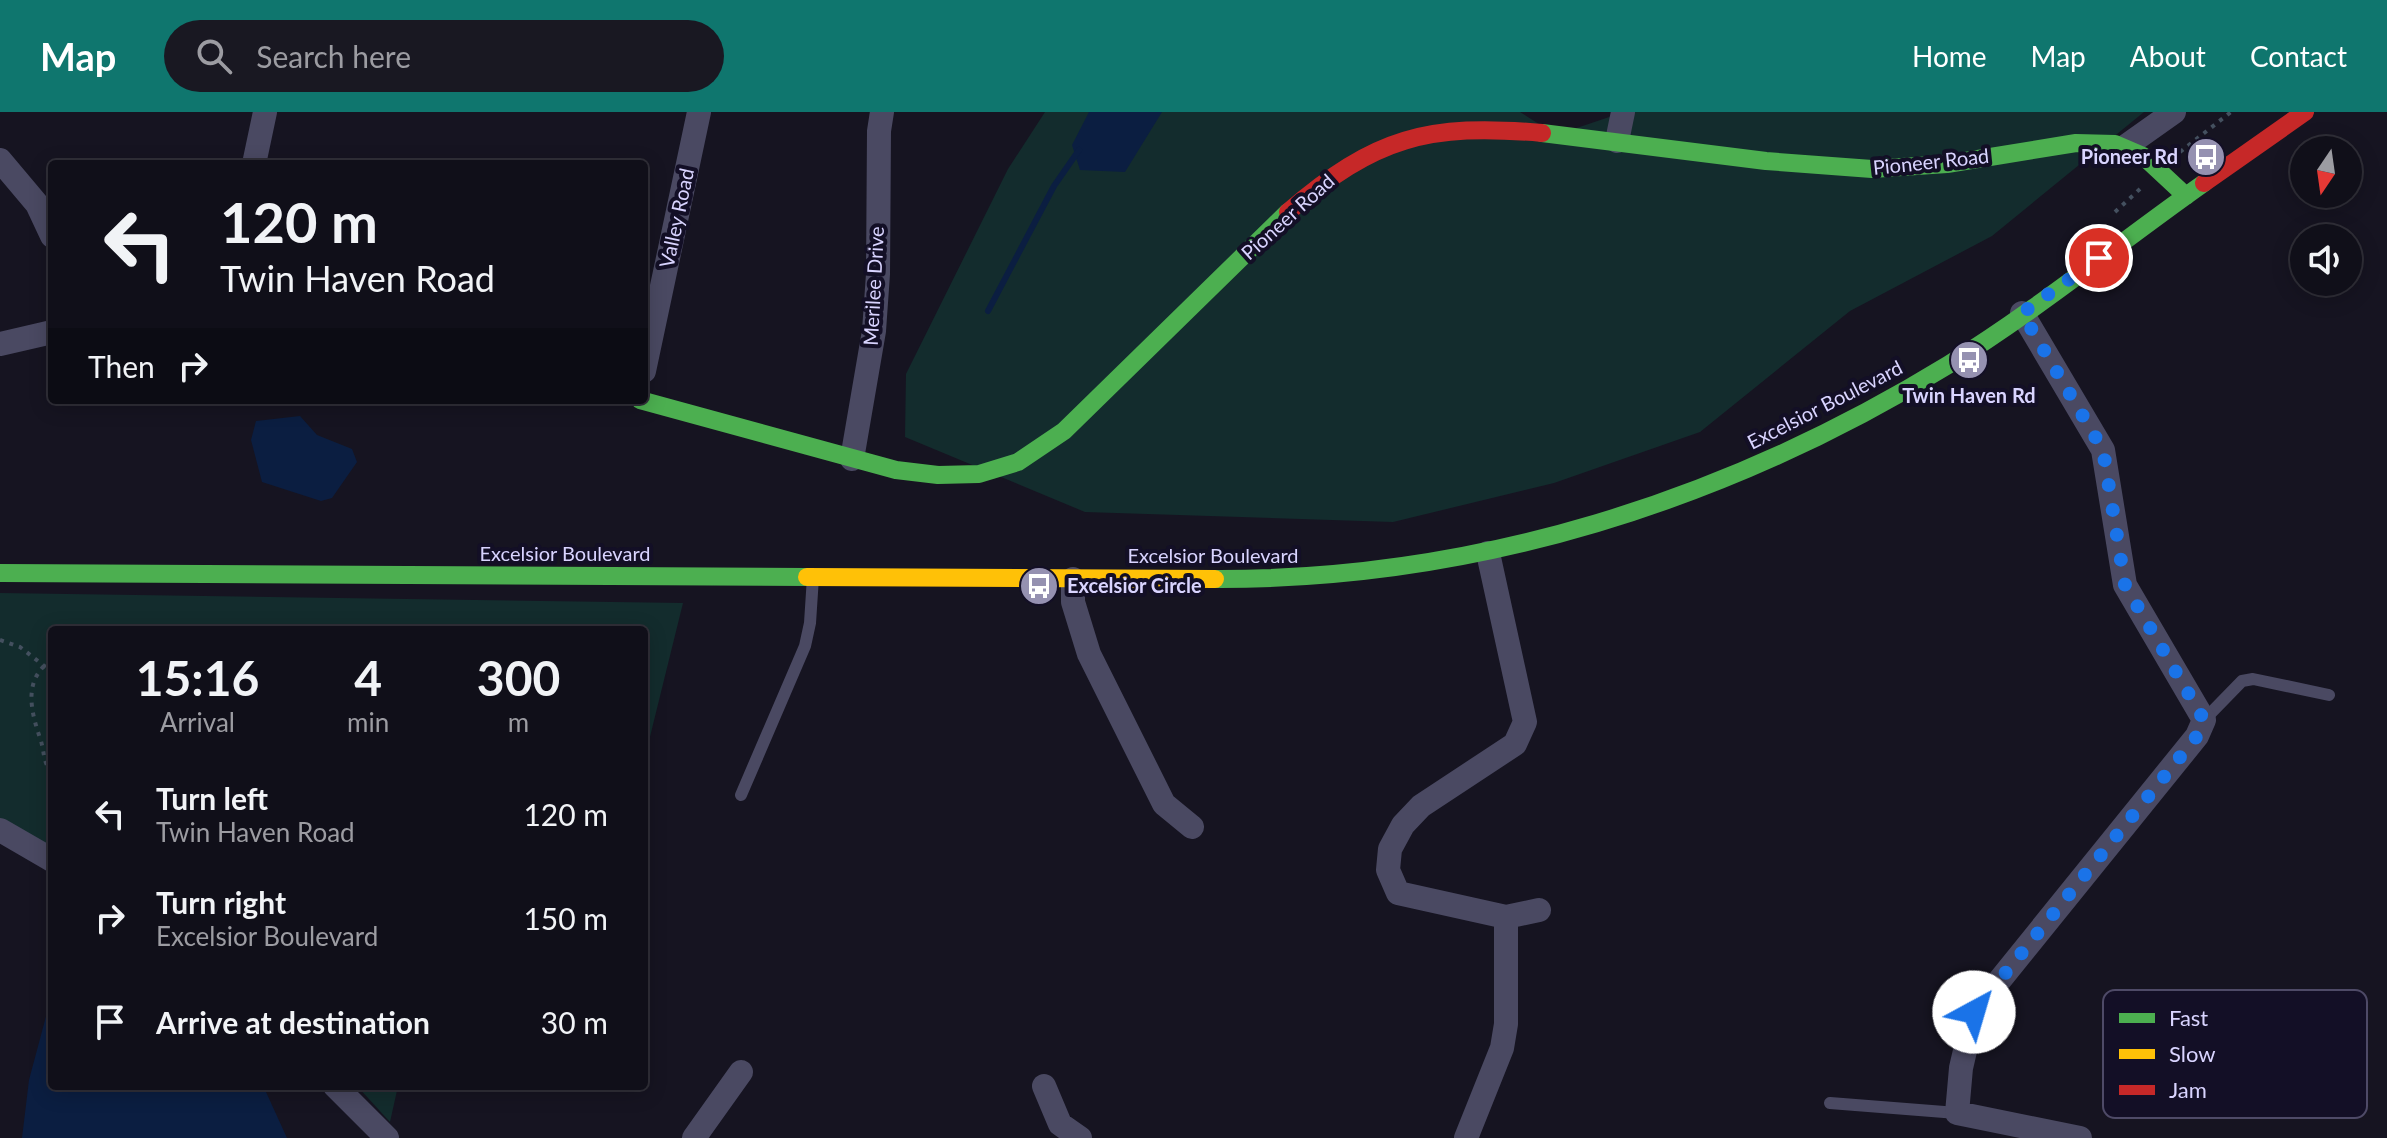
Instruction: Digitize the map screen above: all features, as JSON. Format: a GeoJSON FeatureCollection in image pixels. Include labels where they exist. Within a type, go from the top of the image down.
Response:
{"type":"FeatureCollection","features":[{"type":"Feature","properties":{"kind":"main road","name":"Excelsior Boulevard"},"geometry":{"type":"LineString","coordinates":[[0,573],[1290,579],[1352,575],[1446,562],[1560,537],[1630,514],[1726,479],[1816,439],[1951,363],[2305,112]]}},
{"type":"Feature","properties":{"kind":"main road","name":"Pioneer Road"},"geometry":{"type":"LineString","coordinates":[[648,402],[852,459],[938,475],[979,474],[1018,462],[1064,431],[1286,214],[1324,182],[1361,157],[1393,143],[1424,135],[1471,131],[1617,141],[1875,169],[2076,143],[2126,146]]}},
{"type":"Feature","properties":{"kind":"main road"},"geometry":{"type":"LineString","coordinates":[[2126,146],[2160,170],[2186,196]]}},
{"type":"Feature","properties":{"kind":"street"},"geometry":{"type":"LineString","coordinates":[[255,160],[265,112]]}},
{"type":"Feature","properties":{"kind":"street","name":"Valley Road"},"geometry":{"type":"LineString","coordinates":[[648,352],[699,112]]}},
{"type":"Feature","properties":{"kind":"street","name":"Merilee Drive"},"geometry":{"type":"LineString","coordinates":[[852,459],[874,331],[882,112]]}},
{"type":"Feature","properties":{"kind":"street"},"geometry":{"type":"LineString","coordinates":[[1617,141],[1623,112]]}},
{"type":"Feature","properties":{"kind":"street"},"geometry":{"type":"LineString","coordinates":[[2126,146],[2174,112]]}},
{"type":"Feature","properties":{"kind":"street"},"geometry":{"type":"LineString","coordinates":[[0,160],[37,204],[48,227]]}},
{"type":"Feature","properties":{"kind":"street"},"geometry":{"type":"LineString","coordinates":[[2022,313],[2103,450],[2125,585],[2204,720],[2197,736],[1974,1012],[1961,1068],[1957,1113],[2080,1138]]}},
{"type":"Feature","properties":{"kind":"street"},"geometry":{"type":"LineString","coordinates":[[0,344],[48,333]]}},
{"type":"Feature","properties":{"kind":"street"},"geometry":{"type":"LineString","coordinates":[[1488,553],[1525,722],[1515,744],[1421,806],[1403,825],[1390,849],[1388,870],[1398,893],[1506,917],[1539,910]]}},
{"type":"Feature","properties":{"kind":"street"},"geometry":{"type":"LineString","coordinates":[[1073,579],[1073,602],[1089,654],[1164,804],[1192,827]]}},
{"type":"Feature","properties":{"kind":"street"},"geometry":{"type":"LineString","coordinates":[[0,830],[48,858]]}},
{"type":"Feature","properties":{"kind":"street"},"geometry":{"type":"LineString","coordinates":[[1466,1138],[1502,1048],[1506,1024],[1506,917]]}},
{"type":"Feature","properties":{"kind":"street"},"geometry":{"type":"LineString","coordinates":[[694,1138],[741,1072]]}},
{"type":"Feature","properties":{"kind":"street"},"geometry":{"type":"LineString","coordinates":[[1044,1086],[1060,1124],[1080,1138]]}},
{"type":"Feature","properties":{"kind":"street"},"geometry":{"type":"LineString","coordinates":[[339,1090],[387,1138]]}},
{"type":"Feature","properties":{"kind":"lane"},"geometry":{"type":"LineString","coordinates":[[741,795],[805,646],[813,577]]}},
{"type":"Feature","properties":{"kind":"lane"},"geometry":{"type":"LineString","coordinates":[[2204,720],[2242,681],[2253,679],[2329,695]]}},
{"type":"Feature","properties":{"kind":"lane"},"geometry":{"type":"LineString","coordinates":[[1830,1103],[1957,1113]]}},
{"type":"Feature","properties":{"kind":"path"},"geometry":{"type":"LineString","coordinates":[[2110,217],[2160,170],[2231,112]]}},
{"type":"Feature","properties":{"kind":"path"},"geometry":{"type":"LineString","coordinates":[[0,640],[20,647],[48,669]]}},
{"type":"Feature","properties":{"kind":"path"},"geometry":{"type":"LineString","coordinates":[[44,666],[33,685],[32,715],[41,740],[43,762],[48,768]]}},
{"type":"Feature","properties":{"kind":"green space"},"geometry":{"type":"Polygon","coordinates":[[[1045,112],[1520,112],[1556,135],[1624,112],[2144,112],[1992,236],[1850,311],[1700,432],[1554,483],[1393,522],[1085,512],[905,437],[906,374],[1008,169],[1045,112]]]}},
{"type":"Feature","properties":{"kind":"green space"},"geometry":{"type":"Polygon","coordinates":[[[0,593],[683,603],[648,745],[648,626],[48,626],[48,847],[0,821],[0,593]]]}},
{"type":"Feature","properties":{"kind":"green space"},"geometry":{"type":"Polygon","coordinates":[[[361,1090],[397,1090],[390,1122],[361,1090]]]}},
{"type":"Feature","properties":{"kind":"water"},"geometry":{"type":"Polygon","coordinates":[[[1089,112],[1162,112],[1125,172],[1080,170],[1072,145],[1089,112]]]}},
{"type":"Feature","properties":{"kind":"water"},"geometry":{"type":"Polygon","coordinates":[[[300,416],[317,435],[352,449],[357,462],[332,498],[321,501],[262,482],[251,440],[256,421],[300,416]]]}},
{"type":"Feature","properties":{"kind":"water"},"geometry":{"type":"Polygon","coordinates":[[[48,1009],[48,1090],[264,1090],[287,1138],[22,1138],[29,1080],[48,1009]]]}},
{"type":"Feature","properties":{"kind":"waterway"},"geometry":{"type":"LineString","coordinates":[[988,311],[1054,186],[1079,150]]}},
{"type":"Feature","properties":{"kind":"traffic: fast"},"geometry":{"type":"LineString","coordinates":[[1542,133],[1766,161],[1872,169],[1947,164],[2076,143],[2115,144],[2143,156],[2186,196]]}},
{"type":"Feature","properties":{"kind":"traffic: fast"},"geometry":{"type":"LineString","coordinates":[[1215,579],[1312,576],[1408,565],[1503,548],[1596,523],[1687,493],[1777,456],[1863,413],[1948,365],[2046,299],[2204,183]]}},
{"type":"Feature","properties":{"kind":"traffic: fast"},"geometry":{"type":"LineString","coordinates":[[648,402],[896,470],[938,475],[979,474],[1018,462],[1064,431],[1288,212]]}},
{"type":"Feature","properties":{"kind":"traffic: fast"},"geometry":{"type":"LineString","coordinates":[[0,573],[807,577]]}},
{"type":"Feature","properties":{"kind":"traffic: slow"},"geometry":{"type":"LineString","coordinates":[[807,577],[1215,579]]}},
{"type":"Feature","properties":{"kind":"traffic: jam"},"geometry":{"type":"LineString","coordinates":[[2204,183],[2305,112]]}},
{"type":"Feature","properties":{"kind":"traffic: jam"},"geometry":{"type":"LineString","coordinates":[[1288,212],[1348,167],[1377,151],[1405,141],[1466,131],[1542,133]]}},
{"type":"Feature","properties":{"kind":"place","name":"Pioneer Rd"},"geometry":{"type":"Point","coordinates":[2206,157]}},
{"type":"Feature","properties":{"kind":"place","name":"Twin Haven Rd"},"geometry":{"type":"Point","coordinates":[1969,360]}},
{"type":"Feature","properties":{"kind":"place","name":"Excelsior Circle"},"geometry":{"type":"Point","coordinates":[1039,586]}},
{"type":"Feature","properties":{"kind":"route"},"geometry":{"type":"LineString","coordinates":[[1974,1012],[2197,736],[2204,720],[2199,706],[2125,585],[2118,525],[2103,450],[2022,313],[2099,258]]}}]}
